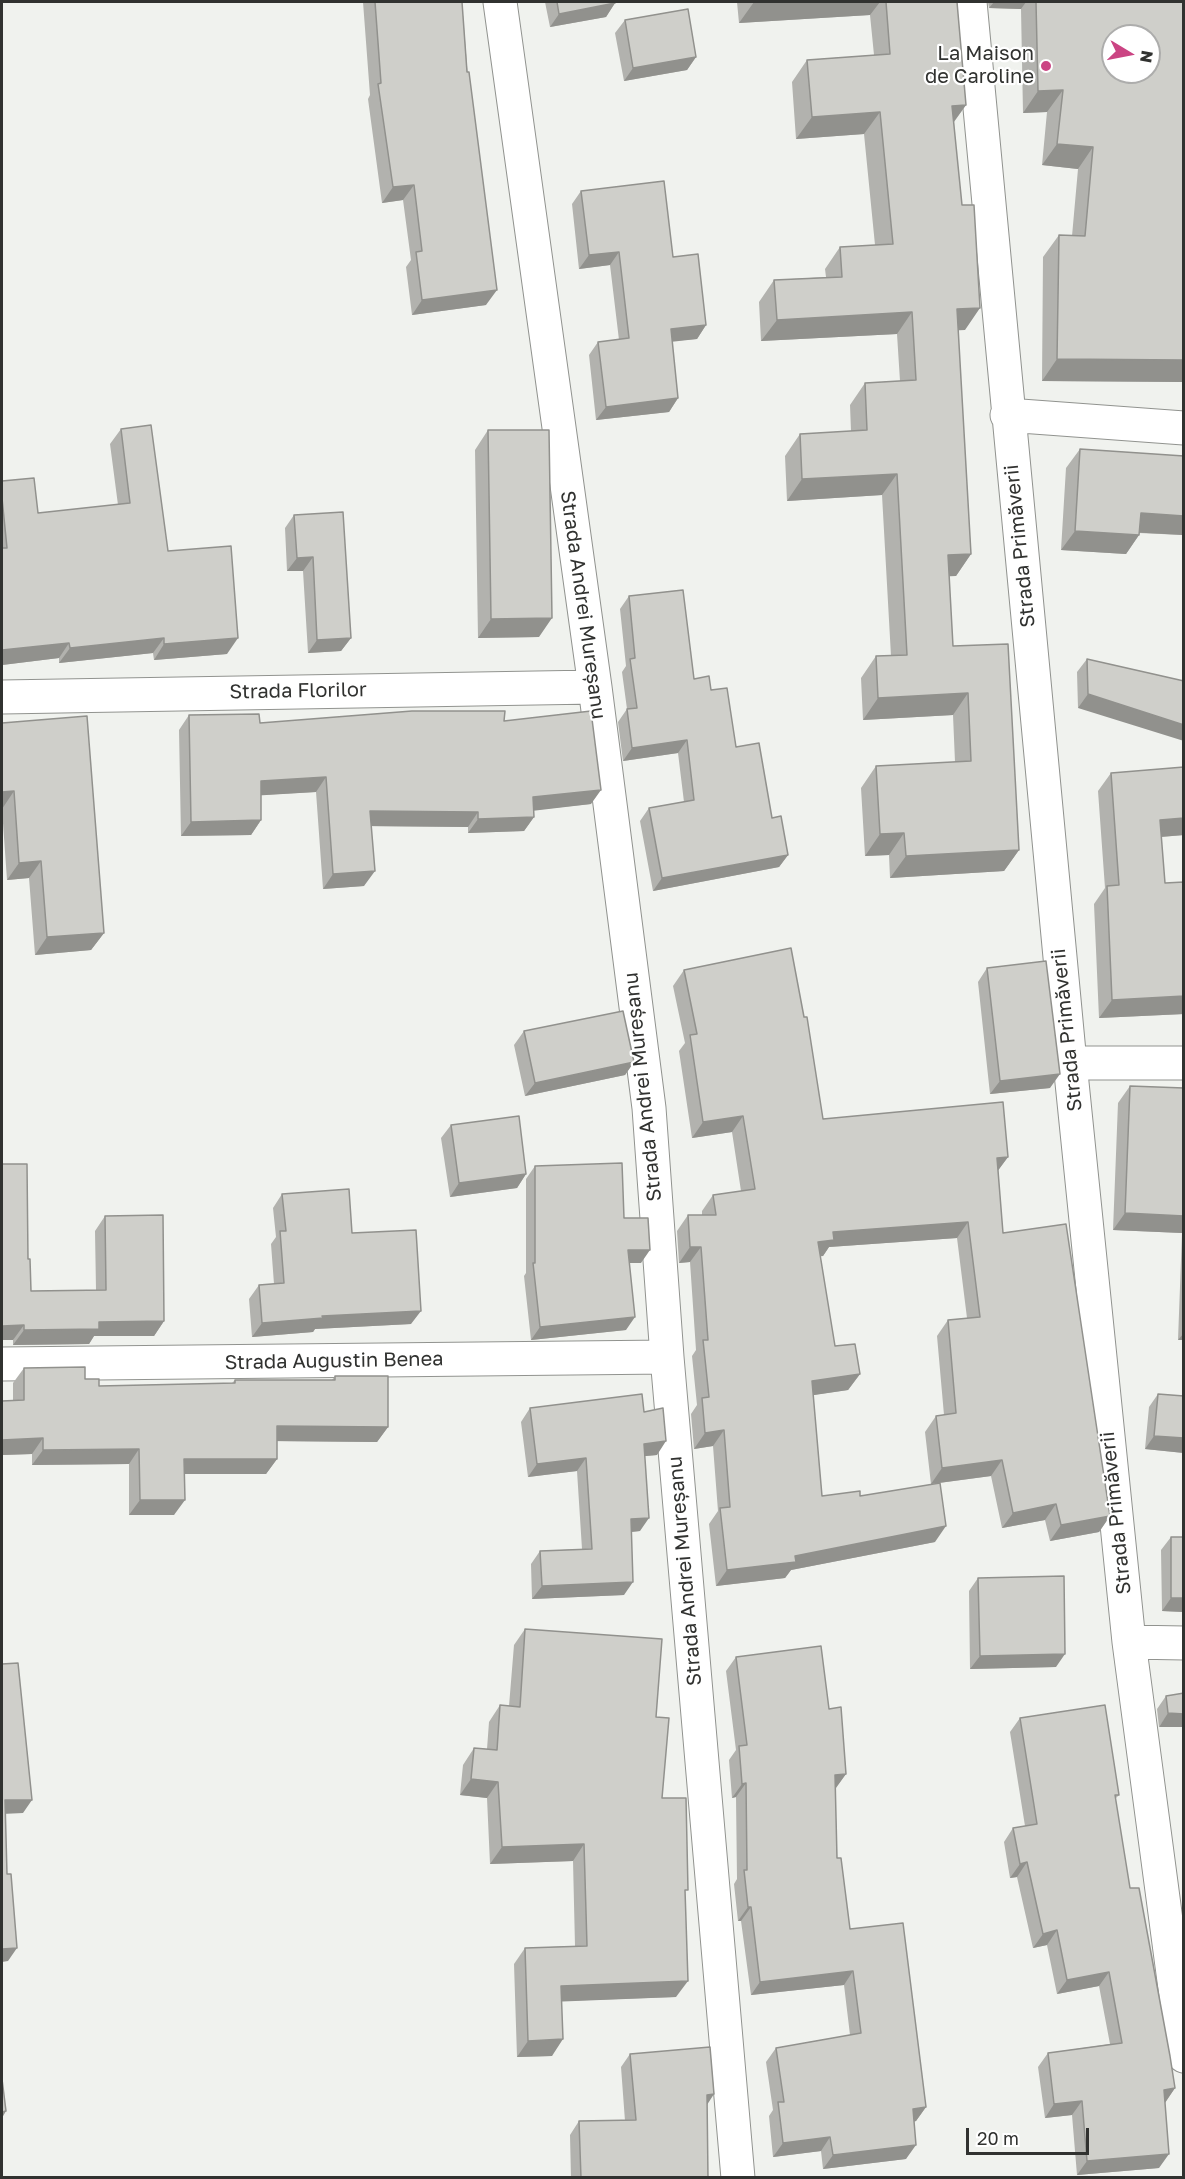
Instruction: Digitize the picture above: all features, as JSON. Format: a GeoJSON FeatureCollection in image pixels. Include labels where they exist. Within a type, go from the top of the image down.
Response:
{"type":"FeatureCollection","features":[{"type":"Feature","properties":{"kind":"street","name":"Strada Andrei Mureșanu"},"geometry":{"type":"LineString","coordinates":[[500,2],[595,687],[649,1108],[667,1357],[738,2178]]}},
{"type":"Feature","properties":{"kind":"street","name":"Strada Primăverii"},"geometry":{"type":"LineString","coordinates":[[970,2],[1007,415],[1129,1642],[1184,2056]]}},
{"type":"Feature","properties":{"kind":"street"},"geometry":{"type":"LineString","coordinates":[[1007,415],[1184,428]]}},
{"type":"Feature","properties":{"kind":"street","name":"Strada Florilor"},"geometry":{"type":"LineString","coordinates":[[2,697],[595,687]]}},
{"type":"Feature","properties":{"kind":"street"},"geometry":{"type":"LineString","coordinates":[[1070,1063],[1184,1064]]}},
{"type":"Feature","properties":{"kind":"street","name":"Strada Augustin Benea"},"geometry":{"type":"LineString","coordinates":[[2,1364],[667,1357]]}},
{"type":"Feature","properties":{"kind":"street"},"geometry":{"type":"LineString","coordinates":[[1129,1642],[1184,1643]]}},
{"type":"Feature","properties":{"kind":"building"},"geometry":{"type":"Polygon","coordinates":[[[375,2],[462,2],[467,72],[469,72],[497,290],[422,300],[416,252],[422,251],[414,185],[393,187],[378,84],[381,83],[375,2]]]}},
{"type":"Feature","properties":{"kind":"building"},"geometry":{"type":"Polygon","coordinates":[[[557,2],[615,2],[615,3],[559,14],[557,2]]]}},
{"type":"Feature","properties":{"kind":"building"},"geometry":{"type":"Polygon","coordinates":[[[886,2],[957,2],[966,105],[952,106],[962,205],[974,205],[980,308],[957,309],[971,554],[948,555],[953,646],[1008,644],[1019,850],[906,856],[904,833],[880,834],[876,766],[971,761],[968,693],[878,698],[876,656],[907,655],[897,474],[802,479],[800,434],[867,430],[865,383],[916,380],[912,312],[777,320],[774,280],[842,277],[840,247],[893,244],[880,112],[812,117],[807,60],[890,54],[886,2]]]}},
{"type":"Feature","properties":{"kind":"building"},"geometry":{"type":"Polygon","coordinates":[[[1036,2],[1184,2],[1184,360],[1057,359],[1059,235],[1085,236],[1093,147],[1057,144],[1063,90],[1038,91],[1036,2]]]}},
{"type":"Feature","properties":{"kind":"building"},"geometry":{"type":"Polygon","coordinates":[[[688,9],[696,57],[633,68],[625,20],[688,9]]]}},
{"type":"Feature","properties":{"kind":"building"},"geometry":{"type":"Polygon","coordinates":[[[664,181],[673,257],[698,254],[706,325],[671,329],[678,398],[606,407],[598,342],[629,338],[619,252],[589,255],[581,191],[664,181]]]}},
{"type":"Feature","properties":{"kind":"building"},"geometry":{"type":"Polygon","coordinates":[[[151,425],[168,551],[231,546],[238,638],[164,644],[164,638],[70,648],[69,643],[2,650],[2,548],[7,548],[2,481],[34,478],[38,513],[130,503],[121,429],[151,425]]]}},
{"type":"Feature","properties":{"kind":"building"},"geometry":{"type":"Polygon","coordinates":[[[488,430],[549,430],[552,618],[491,619],[488,430]]]}},
{"type":"Feature","properties":{"kind":"building"},"geometry":{"type":"Polygon","coordinates":[[[1080,449],[1184,456],[1184,516],[1141,513],[1139,535],[1075,531],[1080,449]]]}},
{"type":"Feature","properties":{"kind":"building"},"geometry":{"type":"Polygon","coordinates":[[[343,512],[351,638],[317,640],[313,557],[297,558],[294,515],[343,512]]]}},
{"type":"Feature","properties":{"kind":"building"},"geometry":{"type":"Polygon","coordinates":[[[683,590],[694,679],[709,676],[711,690],[727,688],[736,747],[759,743],[772,818],[781,816],[788,855],[662,878],[649,808],[694,800],[687,740],[632,748],[627,709],[637,708],[630,659],[635,658],[629,596],[683,590]]]}},
{"type":"Feature","properties":{"kind":"building"},"geometry":{"type":"Polygon","coordinates":[[[1087,659],[1184,681],[1184,725],[1088,694],[1087,659]]]}},
{"type":"Feature","properties":{"kind":"building"},"geometry":{"type":"Polygon","coordinates":[[[412,711],[505,711],[504,721],[591,711],[601,790],[533,797],[534,817],[478,819],[478,812],[370,811],[375,871],[333,874],[326,777],[261,781],[261,820],[191,822],[189,715],[259,714],[260,723],[412,711]]]}},
{"type":"Feature","properties":{"kind":"building"},"geometry":{"type":"Polygon","coordinates":[[[87,716],[104,933],[47,937],[41,861],[19,863],[14,791],[2,792],[2,723],[87,716]]]}},
{"type":"Feature","properties":{"kind":"building"},"geometry":{"type":"Polygon","coordinates":[[[1184,767],[1184,818],[1160,820],[1165,883],[1184,882],[1184,996],[1112,1000],[1107,886],[1119,885],[1111,773],[1184,767]]]}},
{"type":"Feature","properties":{"kind":"building"},"geometry":{"type":"Polygon","coordinates":[[[791,948],[804,1017],[807,1017],[823,1119],[1003,1102],[1008,1157],[997,1158],[1003,1233],[1066,1224],[1110,1516],[1061,1525],[1056,1504],[1013,1513],[1002,1460],[942,1468],[936,1416],[956,1413],[948,1320],[980,1317],[968,1222],[833,1232],[834,1240],[818,1242],[835,1346],[855,1344],[860,1374],[812,1381],[822,1496],[860,1491],[860,1496],[940,1483],[946,1526],[795,1556],[796,1562],[727,1570],[720,1508],[730,1507],[724,1430],[705,1433],[702,1398],[709,1397],[703,1340],[708,1340],[701,1247],[690,1247],[688,1215],[716,1215],[713,1195],[755,1189],[743,1116],[703,1122],[690,1035],[697,1034],[684,970],[791,948]]]}},
{"type":"Feature","properties":{"kind":"building"},"geometry":{"type":"Polygon","coordinates":[[[1046,961],[1060,1074],[1000,1081],[987,968],[1046,961]]]}},
{"type":"Feature","properties":{"kind":"building"},"geometry":{"type":"Polygon","coordinates":[[[623,1011],[634,1062],[535,1083],[524,1031],[623,1011]]]}},
{"type":"Feature","properties":{"kind":"building"},"geometry":{"type":"Polygon","coordinates":[[[1130,1086],[1184,1088],[1184,1216],[1125,1213],[1130,1086]]]}},
{"type":"Feature","properties":{"kind":"building"},"geometry":{"type":"Polygon","coordinates":[[[519,1116],[526,1174],[459,1183],[451,1125],[519,1116]]]}},
{"type":"Feature","properties":{"kind":"building"},"geometry":{"type":"Polygon","coordinates":[[[622,1163],[624,1218],[648,1218],[650,1250],[628,1250],[635,1317],[540,1327],[533,1263],[535,1263],[535,1166],[622,1163]]]}},
{"type":"Feature","properties":{"kind":"building"},"geometry":{"type":"Polygon","coordinates":[[[2,1164],[27,1164],[28,1259],[30,1259],[31,1291],[106,1290],[105,1216],[163,1215],[164,1321],[99,1322],[99,1329],[24,1330],[24,1325],[2,1326],[2,1164]]]}},
{"type":"Feature","properties":{"kind":"building"},"geometry":{"type":"Polygon","coordinates":[[[349,1189],[352,1233],[416,1230],[421,1311],[322,1316],[323,1318],[262,1323],[259,1285],[284,1283],[280,1231],[286,1231],[282,1194],[349,1189]]]}},
{"type":"Feature","properties":{"kind":"building"},"geometry":{"type":"Polygon","coordinates":[[[85,1367],[85,1379],[99,1379],[99,1386],[235,1383],[235,1380],[335,1380],[335,1376],[388,1376],[388,1427],[277,1426],[277,1459],[184,1459],[185,1500],[140,1500],[139,1449],[43,1450],[43,1438],[2,1440],[2,1401],[24,1400],[24,1368],[85,1367]]]}},
{"type":"Feature","properties":{"kind":"building"},"geometry":{"type":"Polygon","coordinates":[[[642,1394],[644,1412],[663,1408],[666,1441],[644,1444],[649,1518],[631,1519],[633,1582],[542,1586],[540,1551],[592,1549],[586,1458],[537,1464],[530,1408],[642,1394]]]}},
{"type":"Feature","properties":{"kind":"building"},"geometry":{"type":"Polygon","coordinates":[[[1158,1394],[1184,1396],[1184,1438],[1154,1436],[1158,1394]]]}},
{"type":"Feature","properties":{"kind":"building"},"geometry":{"type":"Polygon","coordinates":[[[1171,1537],[1184,1537],[1184,1598],[1171,1598],[1171,1537]]]}},
{"type":"Feature","properties":{"kind":"building"},"geometry":{"type":"Polygon","coordinates":[[[1064,1576],[1065,1654],[980,1656],[978,1578],[1064,1576]]]}},
{"type":"Feature","properties":{"kind":"building"},"geometry":{"type":"Polygon","coordinates":[[[525,1629],[662,1639],[656,1717],[669,1718],[662,1798],[686,1798],[688,1890],[685,1890],[688,1981],[561,1986],[563,2039],[528,2041],[525,1948],[587,1946],[584,1844],[502,1847],[498,1782],[471,1779],[474,1748],[497,1750],[500,1705],[520,1707],[525,1629]]]}},
{"type":"Feature","properties":{"kind":"building"},"geometry":{"type":"Polygon","coordinates":[[[821,1646],[829,1709],[841,1707],[846,1774],[835,1775],[837,1858],[841,1858],[850,1929],[903,1923],[926,2107],[913,2109],[916,2145],[833,2155],[830,2137],[783,2143],[778,2102],[784,2102],[776,2048],[861,2033],[853,1971],[760,1982],[744,1870],[747,1870],[746,1783],[742,1784],[739,1746],[747,1745],[736,1657],[821,1646]]]}},
{"type":"Feature","properties":{"kind":"building"},"geometry":{"type":"Polygon","coordinates":[[[18,1663],[32,1800],[5,1800],[7,1874],[11,1874],[17,1948],[2,1949],[2,1664],[18,1663]]]}},
{"type":"Feature","properties":{"kind":"building"},"geometry":{"type":"Polygon","coordinates":[[[1184,1693],[1184,1714],[1168,1713],[1166,1696],[1184,1693]]]}},
{"type":"Feature","properties":{"kind":"building"},"geometry":{"type":"Polygon","coordinates":[[[1105,1705],[1119,1795],[1115,1795],[1130,1888],[1139,1888],[1175,2088],[1164,2090],[1169,2154],[1087,2161],[1082,2101],[1054,2104],[1048,2053],[1122,2043],[1109,1972],[1067,1980],[1057,1930],[1043,1934],[1027,1862],[1020,1864],[1013,1828],[1037,1824],[1020,1718],[1105,1705]]]}},
{"type":"Feature","properties":{"kind":"building"},"geometry":{"type":"Polygon","coordinates":[[[710,2047],[714,2094],[707,2095],[708,2178],[581,2178],[579,2121],[636,2120],[630,2054],[710,2047]]]}},
{"type":"Feature","properties":{"kind":"building"},"geometry":{"type":"Polygon","coordinates":[[[2,2079],[6,2111],[2,2112],[2,2079]]]}},
{"type":"Feature","properties":{"kind":"place","name":"La Maison de Caroline"},"geometry":{"type":"Point","coordinates":[1046,66]}}]}
